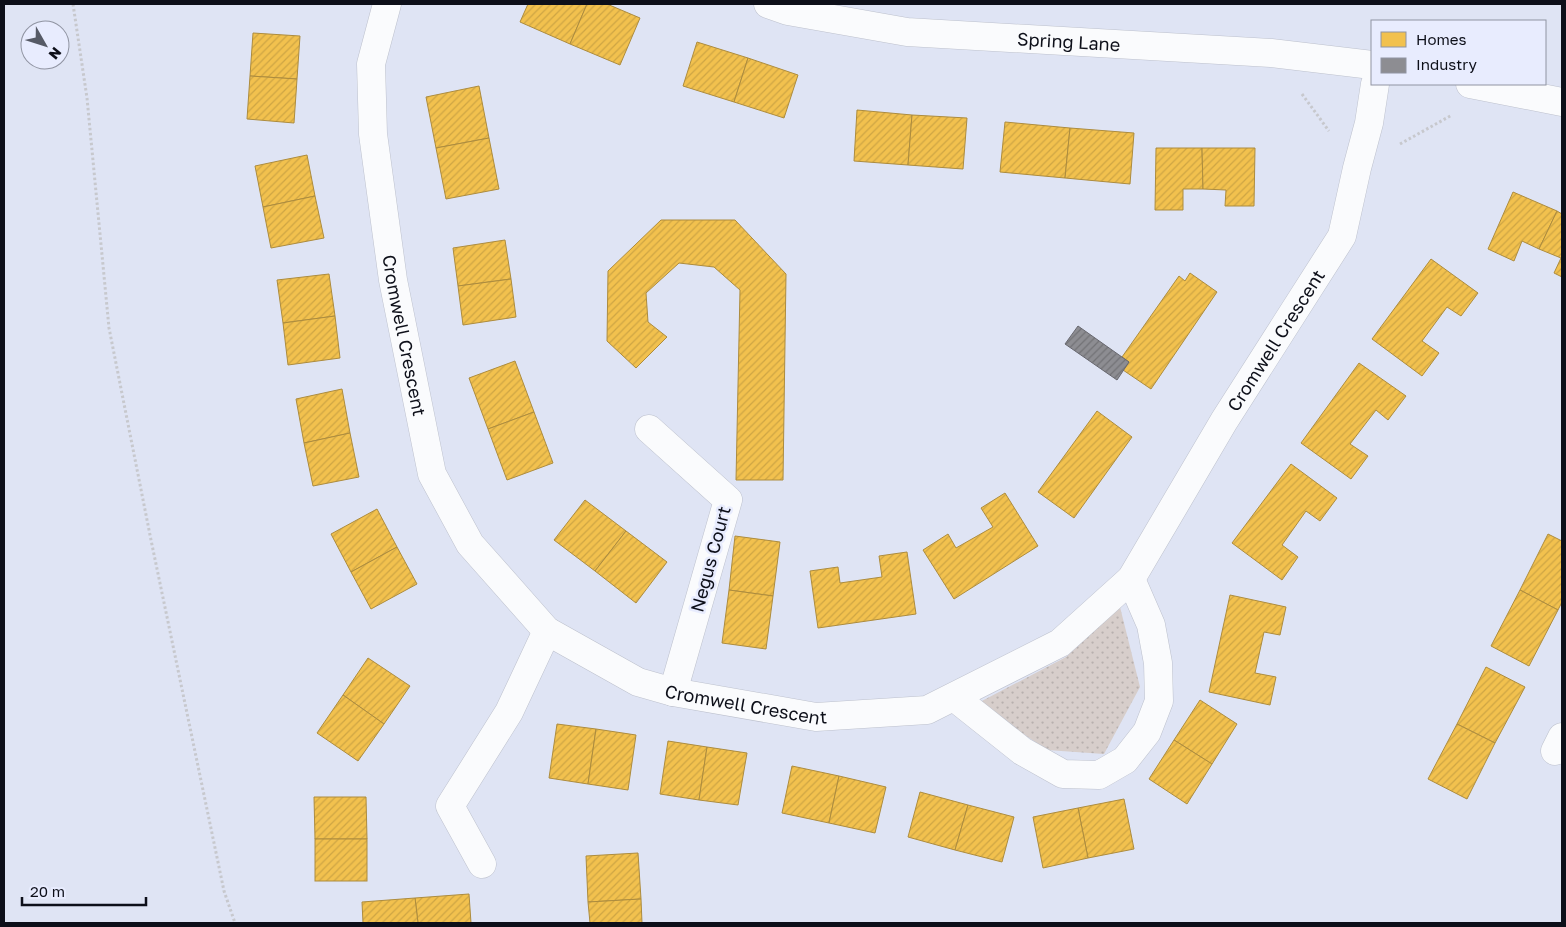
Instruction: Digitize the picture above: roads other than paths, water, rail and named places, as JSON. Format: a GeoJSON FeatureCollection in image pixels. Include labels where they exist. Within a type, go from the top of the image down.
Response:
{"type":"FeatureCollection","features":[{"type":"Feature","properties":{"kind":"street","name":"Cromwell Crescent"},"geometry":{"type":"LineString","coordinates":[[387,4],[371,64],[373,134],[392,280],[432,474],[470,544],[547,631],[638,682],[673,692],[816,717],[927,710],[1060,643],[1131,579],[1224,421],[1342,236],[1369,123],[1375,85]]}},
{"type":"Feature","properties":{"kind":"street","name":"Spring Lane"},"geometry":{"type":"LineString","coordinates":[[768,4],[788,11],[907,32],[1272,53],[1371,65]]}},
{"type":"Feature","properties":{"kind":"street"},"geometry":{"type":"LineString","coordinates":[[1476,85],[1562,102]]}},
{"type":"Feature","properties":{"kind":"street","name":"Negus Court"},"geometry":{"type":"LineString","coordinates":[[648,429],[728,500],[673,692]]}},
{"type":"Feature","properties":{"kind":"street"},"geometry":{"type":"LineString","coordinates":[[954,696],[1022,750],[1063,774],[1098,776],[1125,760],[1147,732],[1159,700],[1158,663],[1151,625],[1131,579]]}},
{"type":"Feature","properties":{"kind":"street"},"geometry":{"type":"LineString","coordinates":[[482,864],[450,806],[509,712],[547,631]]}}]}
